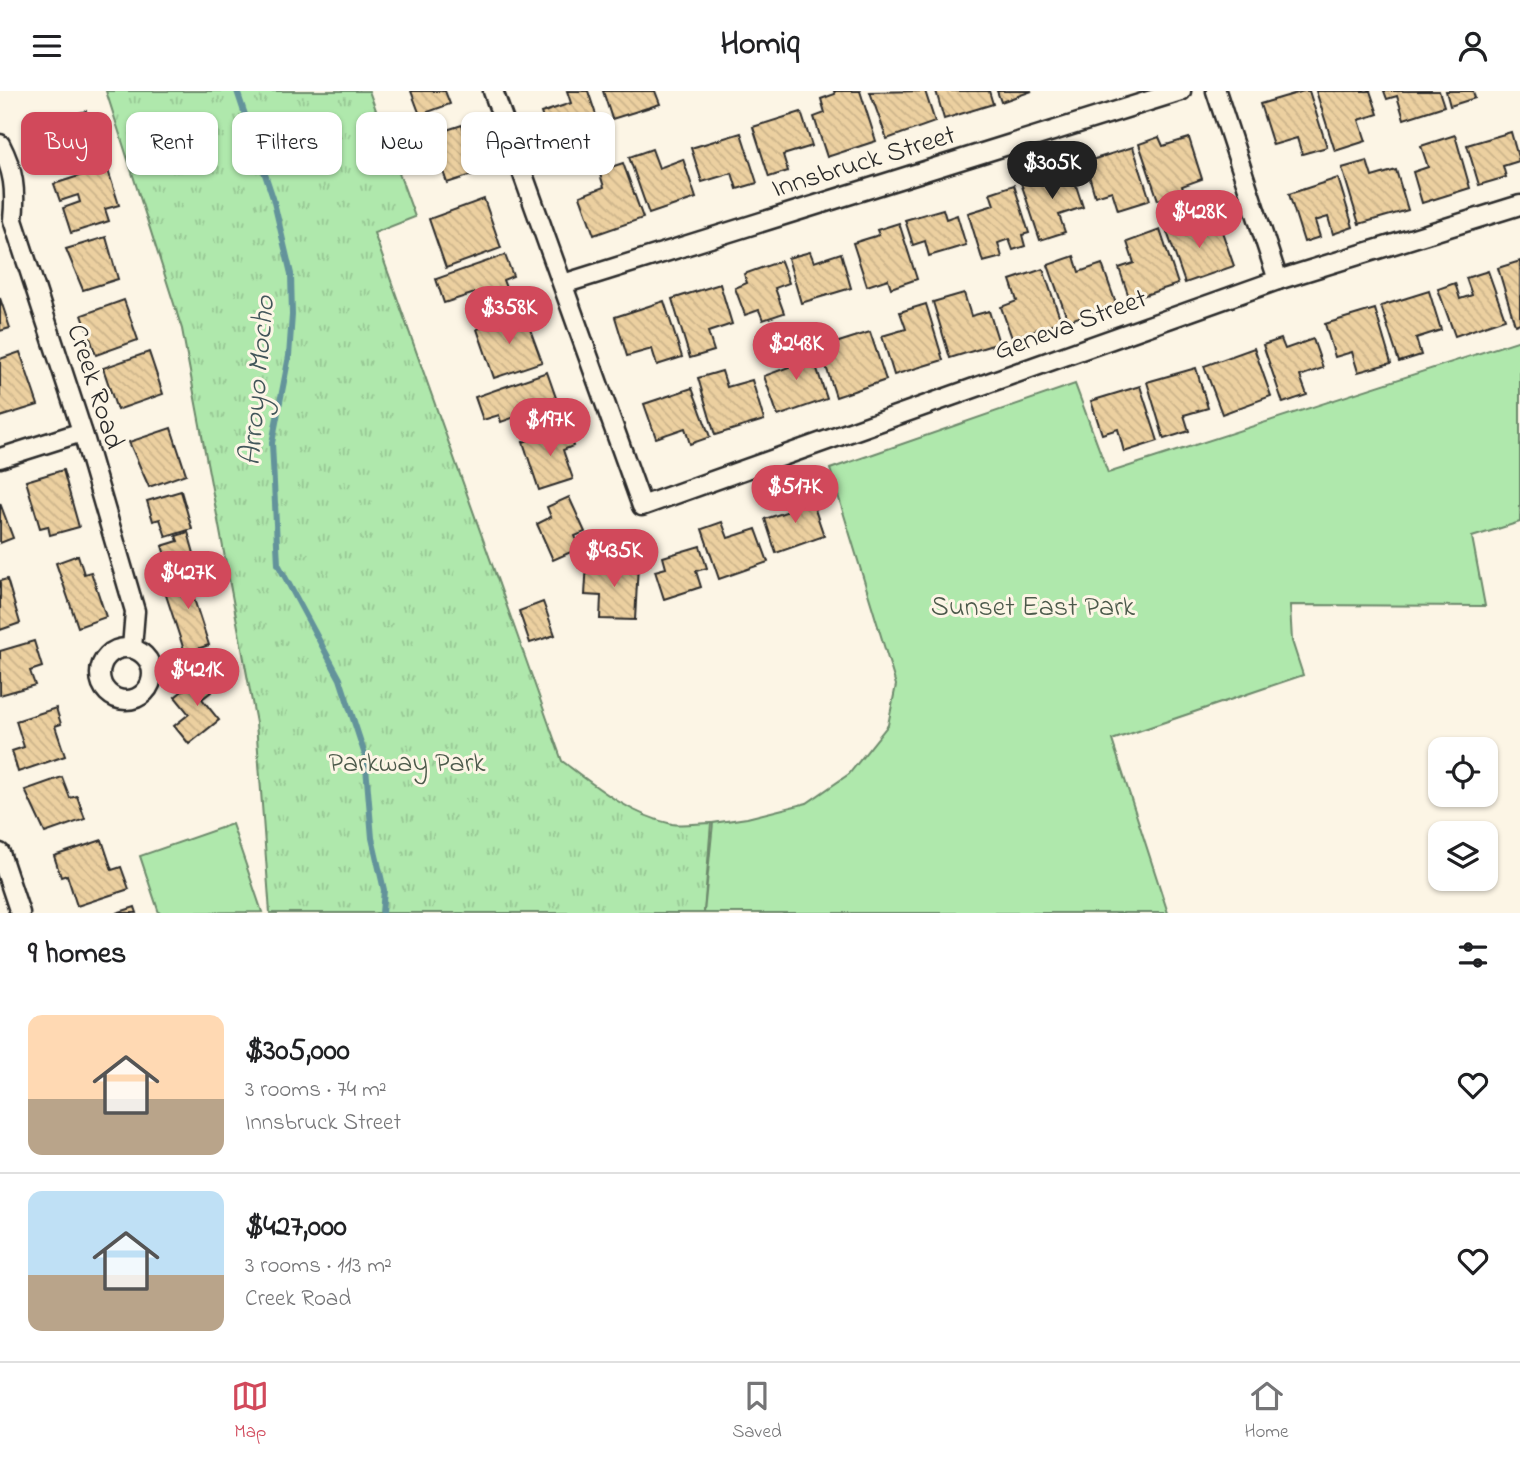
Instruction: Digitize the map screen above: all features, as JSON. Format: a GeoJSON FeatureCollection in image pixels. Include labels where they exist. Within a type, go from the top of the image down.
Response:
{"type":"FeatureCollection","features":[{"type":"Feature","properties":{"kind":"street"},"geometry":{"type":"LineString","coordinates":[[493,91],[563,284]]}},
{"type":"Feature","properties":{"kind":"street","name":"Innsbruck Street"},"geometry":{"type":"LineString","coordinates":[[563,284],[1181,91]]}},
{"type":"Feature","properties":{"kind":"street"},"geometry":{"type":"LineString","coordinates":[[1216,91],[1278,280]]}},
{"type":"Feature","properties":{"kind":"street","name":"Creek Road"},"geometry":{"type":"LineString","coordinates":[[0,144],[12,167],[16,190],[13,220],[82,432],[135,611],[132,648]]}},
{"type":"Feature","properties":{"kind":"street","name":"Geneva Street"},"geometry":{"type":"LineString","coordinates":[[563,284],[642,506],[1278,280],[1520,205]]}},
{"type":"Feature","properties":{"kind":"street"},"geometry":{"type":"LineString","coordinates":[[0,458],[82,432]]}},
{"type":"Feature","properties":{"kind":"street"},"geometry":{"type":"LineString","coordinates":[[0,853],[20,913]]}},
{"type":"Feature","properties":{"kind":"green space","name":"Parkway Park"},"geometry":{"type":"Polygon","coordinates":[[[106,91],[369,91],[377,112],[356,112],[356,175],[400,175],[415,217],[374,233],[562,761],[614,799],[642,814],[672,824],[711,823],[704,913],[270,913],[256,723],[182,329],[133,175],[218,175],[218,112],[126,112],[126,154],[106,91]]]}},
{"type":"Feature","properties":{"kind":"green space","name":"Sunset East Park"},"geometry":{"type":"Polygon","coordinates":[[[1520,340],[1520,522],[1472,537],[1485,606],[1290,605],[1292,641],[1303,675],[1112,740],[1168,913],[704,913],[713,823],[747,818],[807,803],[849,774],[888,725],[896,685],[830,469],[1075,384],[1108,473],[1520,340]]]}},
{"type":"Feature","properties":{"kind":"green space"},"geometry":{"type":"Polygon","coordinates":[[[232,824],[262,912],[159,913],[140,856],[232,824]]]}},
{"type":"Feature","properties":{"kind":"building"},"geometry":{"type":"Polygon","coordinates":[[[411,91],[445,91],[450,104],[428,112],[419,112],[411,91]]]}},
{"type":"Feature","properties":{"kind":"building"},"geometry":{"type":"Polygon","coordinates":[[[567,91],[588,91],[595,112],[544,112],[571,103],[567,91]]]}},
{"type":"Feature","properties":{"kind":"building"},"geometry":{"type":"Polygon","coordinates":[[[603,91],[655,91],[660,104],[615,118],[615,112],[610,112],[603,91]]]}},
{"type":"Feature","properties":{"kind":"building"},"geometry":{"type":"Polygon","coordinates":[[[834,91],[860,91],[876,141],[827,157],[814,117],[825,113],[821,99],[835,94],[834,91]]]}},
{"type":"Feature","properties":{"kind":"building"},"geometry":{"type":"Polygon","coordinates":[[[925,91],[935,122],[887,139],[870,92],[925,91]]]}},
{"type":"Feature","properties":{"kind":"building"},"geometry":{"type":"Polygon","coordinates":[[[936,91],[989,91],[993,104],[944,119],[936,91]]]}},
{"type":"Feature","properties":{"kind":"building"},"geometry":{"type":"Polygon","coordinates":[[[997,91],[1032,91],[1001,102],[997,91]]]}},
{"type":"Feature","properties":{"kind":"building"},"geometry":{"type":"Polygon","coordinates":[[[1309,91],[1327,147],[1302,154],[1297,138],[1273,145],[1260,104],[1309,91]]]}},
{"type":"Feature","properties":{"kind":"building"},"geometry":{"type":"Polygon","coordinates":[[[1316,91],[1370,91],[1378,114],[1359,120],[1366,141],[1335,151],[1316,91]]]}},
{"type":"Feature","properties":{"kind":"building"},"geometry":{"type":"Polygon","coordinates":[[[1384,91],[1439,91],[1444,106],[1404,119],[1397,96],[1387,99],[1384,91]]]}},
{"type":"Feature","properties":{"kind":"building"},"geometry":{"type":"Polygon","coordinates":[[[1446,91],[1473,91],[1475,98],[1450,106],[1446,91]]]}},
{"type":"Feature","properties":{"kind":"building"},"geometry":{"type":"Polygon","coordinates":[[[801,112],[812,146],[783,155],[788,171],[769,177],[753,127],[801,112]]]}},
{"type":"Feature","properties":{"kind":"building"},"geometry":{"type":"Polygon","coordinates":[[[461,125],[461,175],[472,175],[447,183],[444,175],[447,175],[447,130],[461,125]]]}},
{"type":"Feature","properties":{"kind":"building"},"geometry":{"type":"Polygon","coordinates":[[[1511,132],[1519,161],[1503,166],[1506,177],[1479,185],[1467,145],[1511,132]]]}},
{"type":"Feature","properties":{"kind":"building"},"geometry":{"type":"Polygon","coordinates":[[[741,133],[757,183],[737,189],[732,173],[702,182],[691,148],[741,133]]]}},
{"type":"Feature","properties":{"kind":"building"},"geometry":{"type":"Polygon","coordinates":[[[1455,135],[1470,188],[1422,203],[1413,172],[1428,167],[1421,146],[1455,135]]]}},
{"type":"Feature","properties":{"kind":"building"},"geometry":{"type":"Polygon","coordinates":[[[1159,137],[1163,146],[1189,138],[1202,179],[1182,186],[1184,192],[1158,200],[1139,144],[1159,137]]]}},
{"type":"Feature","properties":{"kind":"building"},"geometry":{"type":"Polygon","coordinates":[[[1133,147],[1150,200],[1118,210],[1112,191],[1095,196],[1085,162],[1133,147]]]}},
{"type":"Feature","properties":{"kind":"building"},"geometry":{"type":"Polygon","coordinates":[[[652,149],[659,168],[683,159],[696,198],[649,214],[629,157],[652,149]]]}},
{"type":"Feature","properties":{"kind":"building"},"geometry":{"type":"Polygon","coordinates":[[[1367,161],[1372,177],[1396,170],[1408,210],[1359,224],[1342,168],[1367,161]]]}},
{"type":"Feature","properties":{"kind":"building"},"geometry":{"type":"Polygon","coordinates":[[[623,163],[643,218],[594,235],[580,196],[604,187],[600,175],[615,175],[615,166],[623,163]]]}},
{"type":"Feature","properties":{"kind":"building"},"geometry":{"type":"Polygon","coordinates":[[[1070,167],[1083,207],[1059,215],[1065,232],[1040,240],[1021,183],[1070,167]]]}},
{"type":"Feature","properties":{"kind":"building"},"geometry":{"type":"Polygon","coordinates":[[[82,175],[110,175],[119,205],[105,209],[109,221],[71,233],[63,208],[80,202],[78,195],[60,201],[54,184],[82,175]]]}},
{"type":"Feature","properties":{"kind":"building"},"geometry":{"type":"Polygon","coordinates":[[[1338,178],[1353,227],[1333,234],[1328,217],[1315,221],[1320,237],[1304,242],[1289,194],[1338,178]]]}},
{"type":"Feature","properties":{"kind":"building"},"geometry":{"type":"Polygon","coordinates":[[[1014,185],[1029,233],[1022,235],[1025,246],[1013,250],[1009,239],[998,243],[1002,257],[983,262],[968,213],[994,205],[990,193],[1014,185]]]}},
{"type":"Feature","properties":{"kind":"building"},"geometry":{"type":"Polygon","coordinates":[[[484,199],[501,248],[446,268],[429,219],[484,199]]]}},
{"type":"Feature","properties":{"kind":"building"},"geometry":{"type":"Polygon","coordinates":[[[943,209],[946,219],[957,215],[966,245],[929,256],[925,241],[913,245],[905,220],[943,209]]]}},
{"type":"Feature","properties":{"kind":"building"},"geometry":{"type":"Polygon","coordinates":[[[1190,217],[1196,234],[1220,226],[1234,266],[1185,283],[1165,226],[1190,217]]]}},
{"type":"Feature","properties":{"kind":"building"},"geometry":{"type":"Polygon","coordinates":[[[899,223],[917,279],[891,288],[888,279],[867,286],[853,243],[879,235],[877,230],[899,223]]]}},
{"type":"Feature","properties":{"kind":"building"},"geometry":{"type":"Polygon","coordinates":[[[1160,230],[1178,284],[1130,300],[1119,268],[1134,263],[1127,242],[1160,230]]]}},
{"type":"Feature","properties":{"kind":"building"},"geometry":{"type":"Polygon","coordinates":[[[106,237],[118,279],[83,290],[66,249],[106,237]]]}},
{"type":"Feature","properties":{"kind":"building"},"geometry":{"type":"Polygon","coordinates":[[[810,252],[814,262],[841,253],[851,288],[801,303],[788,258],[810,252]]]}},
{"type":"Feature","properties":{"kind":"building"},"geometry":{"type":"Polygon","coordinates":[[[505,255],[513,276],[503,280],[512,303],[482,314],[475,293],[444,303],[436,279],[505,255]]]}},
{"type":"Feature","properties":{"kind":"building"},"geometry":{"type":"Polygon","coordinates":[[[1074,256],[1079,272],[1102,264],[1116,304],[1068,321],[1048,265],[1074,256]]]}},
{"type":"Feature","properties":{"kind":"building"},"geometry":{"type":"Polygon","coordinates":[[[781,261],[789,283],[775,288],[784,313],[763,320],[759,310],[745,315],[735,288],[747,283],[744,274],[781,261]]]}},
{"type":"Feature","properties":{"kind":"building"},"geometry":{"type":"Polygon","coordinates":[[[1520,261],[1520,323],[1515,325],[1498,268],[1520,261]]]}},
{"type":"Feature","properties":{"kind":"building"},"geometry":{"type":"Polygon","coordinates":[[[1043,269],[1061,321],[1012,338],[1001,307],[1017,301],[1010,280],[1043,269]]]}},
{"type":"Feature","properties":{"kind":"building"},"geometry":{"type":"Polygon","coordinates":[[[1488,271],[1505,319],[1455,336],[1438,289],[1455,283],[1460,299],[1472,295],[1466,278],[1488,271]]]}},
{"type":"Feature","properties":{"kind":"building"},"geometry":{"type":"Polygon","coordinates":[[[720,284],[732,324],[708,332],[714,351],[690,358],[672,299],[720,284]]]}},
{"type":"Feature","properties":{"kind":"building"},"geometry":{"type":"Polygon","coordinates":[[[1429,291],[1441,330],[1416,338],[1421,355],[1399,362],[1381,306],[1429,291]]]}},
{"type":"Feature","properties":{"kind":"building"},"geometry":{"type":"Polygon","coordinates":[[[964,293],[971,316],[989,311],[999,343],[950,358],[933,302],[964,293]]]}},
{"type":"Feature","properties":{"kind":"building"},"geometry":{"type":"Polygon","coordinates":[[[0,298],[10,328],[0,331],[0,298]]]}},
{"type":"Feature","properties":{"kind":"building"},"geometry":{"type":"Polygon","coordinates":[[[124,300],[138,340],[96,355],[82,315],[124,300]]]}},
{"type":"Feature","properties":{"kind":"building"},"geometry":{"type":"Polygon","coordinates":[[[664,301],[682,357],[657,365],[652,349],[627,356],[615,317],[664,301]]]}},
{"type":"Feature","properties":{"kind":"building"},"geometry":{"type":"Polygon","coordinates":[[[926,304],[943,360],[894,375],[882,336],[906,329],[900,312],[926,304]]]}},
{"type":"Feature","properties":{"kind":"building"},"geometry":{"type":"Polygon","coordinates":[[[1375,309],[1391,363],[1358,372],[1352,352],[1335,357],[1325,324],[1375,309]]]}},
{"type":"Feature","properties":{"kind":"building"},"geometry":{"type":"Polygon","coordinates":[[[524,313],[542,362],[494,378],[477,329],[524,313]]]}},
{"type":"Feature","properties":{"kind":"building"},"geometry":{"type":"Polygon","coordinates":[[[870,332],[886,380],[836,397],[820,348],[870,332]]]}},
{"type":"Feature","properties":{"kind":"building"},"geometry":{"type":"Polygon","coordinates":[[[1281,339],[1285,349],[1313,339],[1323,368],[1300,376],[1307,395],[1283,403],[1263,345],[1281,339]]]}},
{"type":"Feature","properties":{"kind":"building"},"geometry":{"type":"Polygon","coordinates":[[[808,342],[827,399],[778,416],[764,376],[789,367],[783,351],[808,342]]]}},
{"type":"Feature","properties":{"kind":"building"},"geometry":{"type":"Polygon","coordinates":[[[1254,348],[1271,396],[1222,414],[1204,366],[1254,348]]]}},
{"type":"Feature","properties":{"kind":"building"},"geometry":{"type":"Polygon","coordinates":[[[20,352],[38,405],[0,417],[0,359],[20,352]]]}},
{"type":"Feature","properties":{"kind":"building"},"geometry":{"type":"Polygon","coordinates":[[[149,352],[163,394],[117,410],[103,368],[149,352]]]}},
{"type":"Feature","properties":{"kind":"building"},"geometry":{"type":"Polygon","coordinates":[[[1196,368],[1208,408],[1184,415],[1189,431],[1164,439],[1147,382],[1196,368]]]}},
{"type":"Feature","properties":{"kind":"building"},"geometry":{"type":"Polygon","coordinates":[[[722,371],[727,387],[752,380],[764,420],[715,435],[698,378],[722,371]]]}},
{"type":"Feature","properties":{"kind":"building"},"geometry":{"type":"Polygon","coordinates":[[[547,372],[563,418],[524,432],[518,416],[501,422],[499,415],[483,420],[475,397],[547,372]]]}},
{"type":"Feature","properties":{"kind":"building"},"geometry":{"type":"Polygon","coordinates":[[[1140,386],[1158,441],[1124,452],[1118,429],[1102,434],[1091,401],[1140,386]]]}},
{"type":"Feature","properties":{"kind":"building"},"geometry":{"type":"Polygon","coordinates":[[[692,388],[710,437],[690,444],[685,428],[656,438],[644,404],[692,388]]]}},
{"type":"Feature","properties":{"kind":"building"},"geometry":{"type":"Polygon","coordinates":[[[567,427],[573,446],[563,450],[573,479],[539,490],[523,442],[567,427]]]}},
{"type":"Feature","properties":{"kind":"building"},"geometry":{"type":"Polygon","coordinates":[[[171,428],[186,474],[149,487],[129,442],[171,428]]]}},
{"type":"Feature","properties":{"kind":"building"},"geometry":{"type":"Polygon","coordinates":[[[63,470],[79,527],[50,535],[48,526],[40,528],[26,481],[63,470]]]}},
{"type":"Feature","properties":{"kind":"building"},"geometry":{"type":"Polygon","coordinates":[[[181,491],[192,529],[166,537],[160,519],[153,521],[147,501],[181,491]]]}},
{"type":"Feature","properties":{"kind":"building"},"geometry":{"type":"Polygon","coordinates":[[[809,492],[824,536],[776,553],[765,519],[792,510],[788,500],[809,492]]]}},
{"type":"Feature","properties":{"kind":"building"},"geometry":{"type":"Polygon","coordinates":[[[569,497],[585,532],[575,536],[580,548],[553,560],[537,524],[551,517],[547,507],[569,497]]]}},
{"type":"Feature","properties":{"kind":"building"},"geometry":{"type":"Polygon","coordinates":[[[0,503],[13,538],[0,543],[0,503]]]}},
{"type":"Feature","properties":{"kind":"building"},"geometry":{"type":"Polygon","coordinates":[[[722,522],[728,538],[756,529],[768,562],[719,579],[702,529],[722,522]]]}},
{"type":"Feature","properties":{"kind":"building"},"geometry":{"type":"Polygon","coordinates":[[[188,532],[195,557],[168,564],[162,546],[178,541],[176,536],[188,532]]]}},
{"type":"Feature","properties":{"kind":"building"},"geometry":{"type":"Polygon","coordinates":[[[700,546],[707,568],[696,571],[701,587],[664,599],[655,571],[666,568],[663,557],[700,546]]]}},
{"type":"Feature","properties":{"kind":"building"},"geometry":{"type":"Polygon","coordinates":[[[78,555],[84,574],[91,572],[106,617],[78,627],[56,563],[78,555]]]}},
{"type":"Feature","properties":{"kind":"building"},"geometry":{"type":"Polygon","coordinates":[[[587,562],[638,564],[635,620],[600,619],[601,596],[585,595],[587,562]]]}},
{"type":"Feature","properties":{"kind":"building"},"geometry":{"type":"Polygon","coordinates":[[[202,574],[208,591],[193,596],[209,645],[185,653],[163,586],[202,574]]]}},
{"type":"Feature","properties":{"kind":"building"},"geometry":{"type":"Polygon","coordinates":[[[7,579],[20,623],[0,630],[0,581],[7,579]]]}},
{"type":"Feature","properties":{"kind":"building"},"geometry":{"type":"Polygon","coordinates":[[[543,602],[555,635],[530,643],[519,611],[543,602]]]}},
{"type":"Feature","properties":{"kind":"building"},"geometry":{"type":"Polygon","coordinates":[[[34,641],[42,667],[30,671],[35,685],[0,695],[0,651],[34,641]]]}},
{"type":"Feature","properties":{"kind":"building"},"geometry":{"type":"Polygon","coordinates":[[[208,670],[220,685],[202,699],[219,720],[189,744],[174,726],[189,714],[175,697],[208,670]]]}},
{"type":"Feature","properties":{"kind":"building"},"geometry":{"type":"Polygon","coordinates":[[[56,708],[61,724],[55,726],[65,756],[18,772],[12,751],[24,747],[16,721],[56,708]]]}},
{"type":"Feature","properties":{"kind":"building"},"geometry":{"type":"Polygon","coordinates":[[[62,777],[70,798],[77,796],[85,819],[45,833],[25,790],[62,777]]]}},
{"type":"Feature","properties":{"kind":"building"},"geometry":{"type":"Polygon","coordinates":[[[102,840],[112,870],[121,867],[129,889],[77,906],[67,875],[61,877],[54,856],[102,840]]]}},
{"type":"Feature","properties":{"kind":"building"},"geometry":{"type":"Polygon","coordinates":[[[135,907],[137,913],[116,913],[135,907]]]}},
{"type":"Feature","properties":{"kind":"waterway","name":"Arroyo Mocho"},"geometry":{"type":"LineString","coordinates":[[237,91],[273,198],[291,274],[289,356],[272,443],[278,564],[340,679],[365,755],[372,838],[384,890],[382,913]]}}]}
